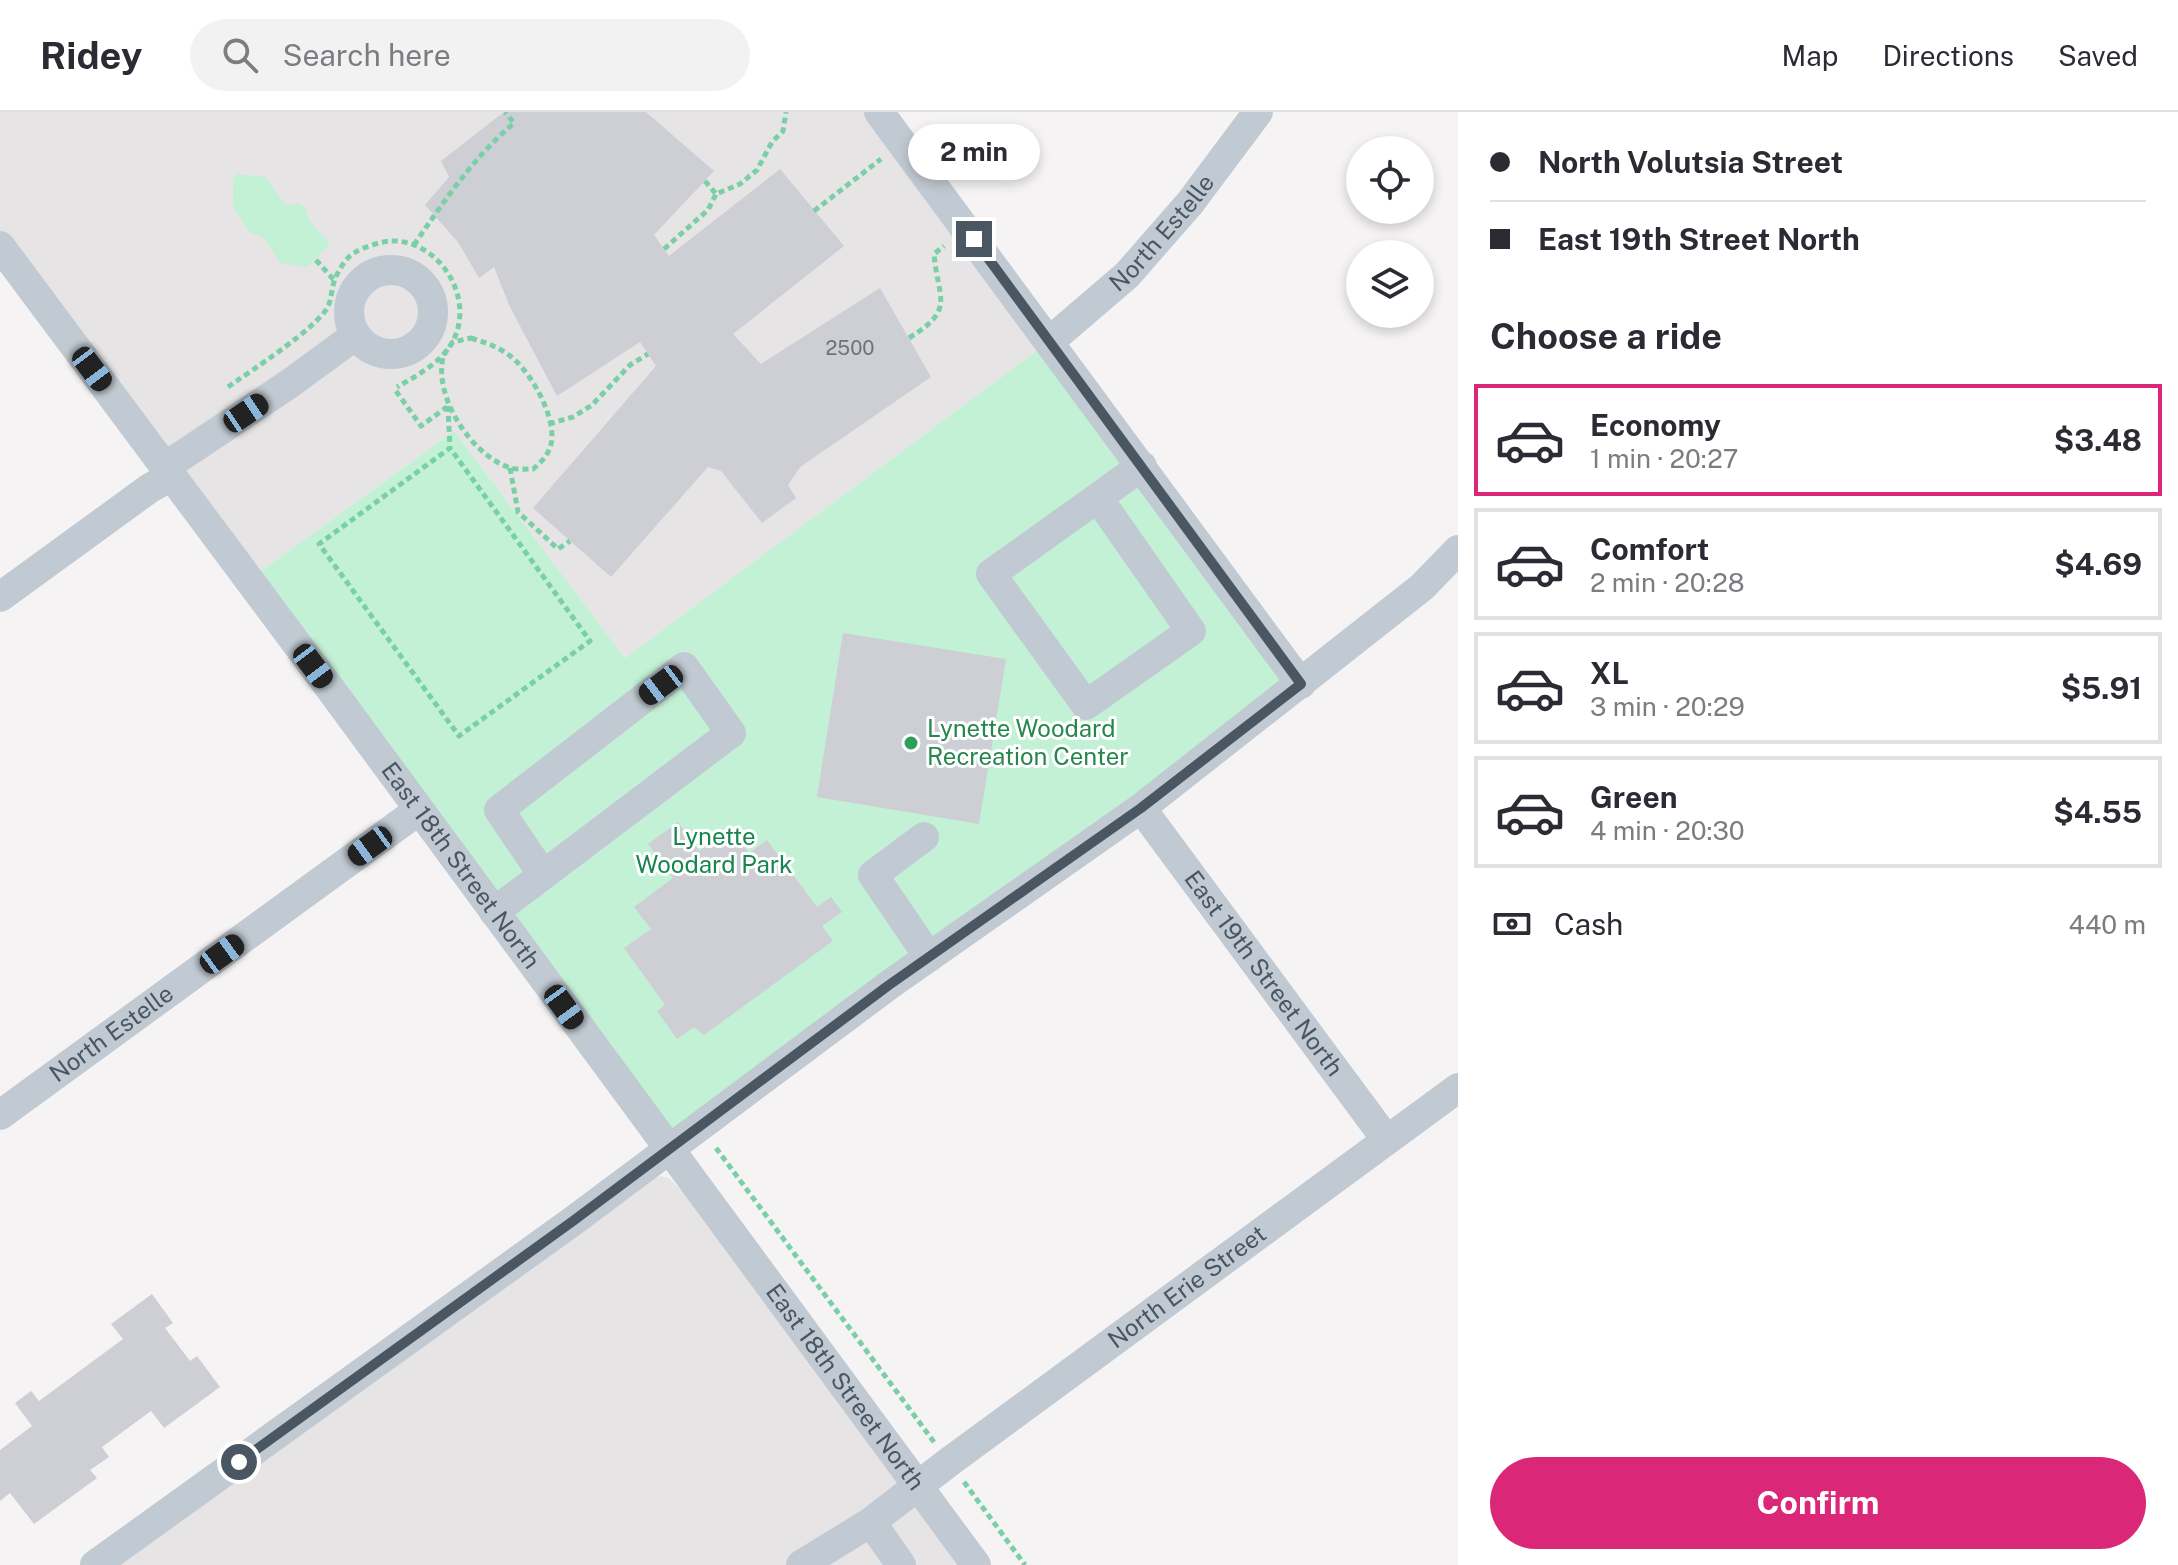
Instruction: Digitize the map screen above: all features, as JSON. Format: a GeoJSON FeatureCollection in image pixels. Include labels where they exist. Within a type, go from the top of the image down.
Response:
{"type":"FeatureCollection","features":[{"type":"Feature","properties":{"kind":"street"},"geometry":{"type":"LineString","coordinates":[[879,112],[1301,684]]}},
{"type":"Feature","properties":{"kind":"street","name":"North Estelle"},"geometry":{"type":"LineString","coordinates":[[1050,341],[1127,275],[1190,203],[1258,112]]}},
{"type":"Feature","properties":{"kind":"street","name":"East 18th Street North"},"geometry":{"type":"LineString","coordinates":[[0,246],[976,1565]]}},
{"type":"Feature","properties":{"kind":"street"},"geometry":{"type":"LineString","coordinates":[[0,597],[356,335]]}},
{"type":"Feature","properties":{"kind":"street"},"geometry":{"type":"LineString","coordinates":[[1098,498],[1191,631],[1086,705],[991,574],[1142,466]]}},
{"type":"Feature","properties":{"kind":"street"},"geometry":{"type":"LineString","coordinates":[[95,1565],[573,1221],[929,957],[1141,808],[1422,587],[1458,550]]}},
{"type":"Feature","properties":{"kind":"street"},"geometry":{"type":"LineString","coordinates":[[494,912],[543,875],[731,733],[684,667],[499,810],[543,875]]}},
{"type":"Feature","properties":{"kind":"street","name":"East 19th Street North"},"geometry":{"type":"LineString","coordinates":[[1141,808],[1386,1139]]}},
{"type":"Feature","properties":{"kind":"street","name":"North Estelle"},"geometry":{"type":"LineString","coordinates":[[0,1115],[419,810]]}},
{"type":"Feature","properties":{"kind":"street"},"geometry":{"type":"LineString","coordinates":[[924,837],[873,875],[929,957]]}},
{"type":"Feature","properties":{"kind":"street","name":"North Erie Street"},"geometry":{"type":"LineString","coordinates":[[801,1565],[871,1522],[1458,1088]]}},
{"type":"Feature","properties":{"kind":"street"},"geometry":{"type":"LineString","coordinates":[[871,1522],[901,1565]]}},
{"type":"Feature","properties":{"kind":"path"},"geometry":{"type":"LineString","coordinates":[[414,245],[456,183],[498,136],[514,123],[505,112]]}},
{"type":"Feature","properties":{"kind":"path"},"geometry":{"type":"LineString","coordinates":[[664,249],[708,210],[716,194],[740,184],[757,170],[772,142],[783,131],[786,112]]}},
{"type":"Feature","properties":{"kind":"path"},"geometry":{"type":"LineString","coordinates":[[814,211],[885,156]]}},
{"type":"Feature","properties":{"kind":"path"},"geometry":{"type":"LineString","coordinates":[[705,181],[716,194]]}},
{"type":"Feature","properties":{"kind":"path"},"geometry":{"type":"LineString","coordinates":[[909,338],[927,327],[943,301],[934,254],[948,243]]}},
{"type":"Feature","properties":{"kind":"path"},"geometry":{"type":"LineString","coordinates":[[316,260],[334,280]]}},
{"type":"Feature","properties":{"kind":"path"},"geometry":{"type":"LineString","coordinates":[[449,406],[476,445],[488,455],[510,468],[533,469],[545,459],[552,438],[547,412],[532,379],[514,359],[493,344],[471,338],[453,342],[444,354],[442,377],[449,406],[450,448],[590,641],[459,736],[319,544],[450,448]]}},
{"type":"Feature","properties":{"kind":"path"},"geometry":{"type":"LineString","coordinates":[[549,424],[573,417],[592,405],[630,365],[648,354]]}},
{"type":"Feature","properties":{"kind":"path"},"geometry":{"type":"LineString","coordinates":[[396,391],[421,426],[449,406]]}},
{"type":"Feature","properties":{"kind":"path"},"geometry":{"type":"LineString","coordinates":[[510,468],[518,512],[558,549],[570,541]]}},
{"type":"Feature","properties":{"kind":"path"},"geometry":{"type":"LineString","coordinates":[[700,1127],[1025,1565]]}},
{"type":"Feature","properties":{"kind":"shaded area"},"geometry":{"type":"Polygon","coordinates":[[[0,112],[879,112],[1050,341],[625,658],[454,431],[249,580],[0,246],[0,112]]]}},
{"type":"Feature","properties":{"kind":"shaded area"},"geometry":{"type":"Polygon","coordinates":[[[660,1176],[669,1178],[682,1191],[958,1565],[118,1565],[649,1179],[660,1176]]]}},
{"type":"Feature","properties":{"kind":"green space"},"geometry":{"type":"Polygon","coordinates":[[[237,174],[265,177],[287,206],[297,203],[304,206],[309,220],[330,244],[308,267],[280,263],[264,238],[249,232],[233,207],[233,179],[237,174]]]}},
{"type":"Feature","properties":{"kind":"green space","name":"Lynette Woodard Park"},"geometry":{"type":"Polygon","coordinates":[[[1050,341],[1301,684],[669,1150],[249,580],[454,431],[625,658],[1050,341]]]}},
{"type":"Feature","properties":{"kind":"building"},"geometry":{"type":"Polygon","coordinates":[[[504,112],[646,112],[714,171],[654,235],[669,256],[780,169],[844,246],[733,334],[761,364],[880,288],[931,377],[800,467],[788,485],[796,498],[762,523],[721,471],[708,467],[611,577],[533,508],[656,366],[640,342],[557,396],[510,307],[494,267],[479,278],[458,242],[425,205],[449,177],[441,161],[504,112]]]}},
{"type":"Feature","properties":{"kind":"building"},"geometry":{"type":"Polygon","coordinates":[[[843,633],[1006,659],[979,824],[817,797],[843,633]]]}},
{"type":"Feature","properties":{"kind":"building"},"geometry":{"type":"Polygon","coordinates":[[[678,822],[699,851],[731,828],[749,853],[767,840],[817,907],[831,897],[842,912],[822,926],[833,941],[704,1035],[694,1027],[677,1039],[657,1011],[665,1005],[624,948],[651,929],[634,907],[673,878],[648,844],[678,822]]]}},
{"type":"Feature","properties":{"kind":"building"},"geometry":{"type":"Polygon","coordinates":[[[152,1294],[173,1323],[165,1328],[190,1361],[197,1356],[220,1387],[164,1428],[151,1411],[102,1447],[109,1457],[90,1470],[97,1478],[34,1524],[10,1493],[0,1501],[0,1450],[32,1426],[15,1403],[31,1391],[39,1401],[123,1339],[111,1324],[152,1294]]]}},
{"type":"Feature","properties":{"kind":"place","name":"Lynette Woodard Recreation Center"},"geometry":{"type":"Point","coordinates":[911,743]}},
{"type":"Feature","properties":{"kind":"route"},"geometry":{"type":"LineString","coordinates":[[239,1462],[573,1221],[889,985],[1141,808],[1301,684],[974,239]]}}]}
